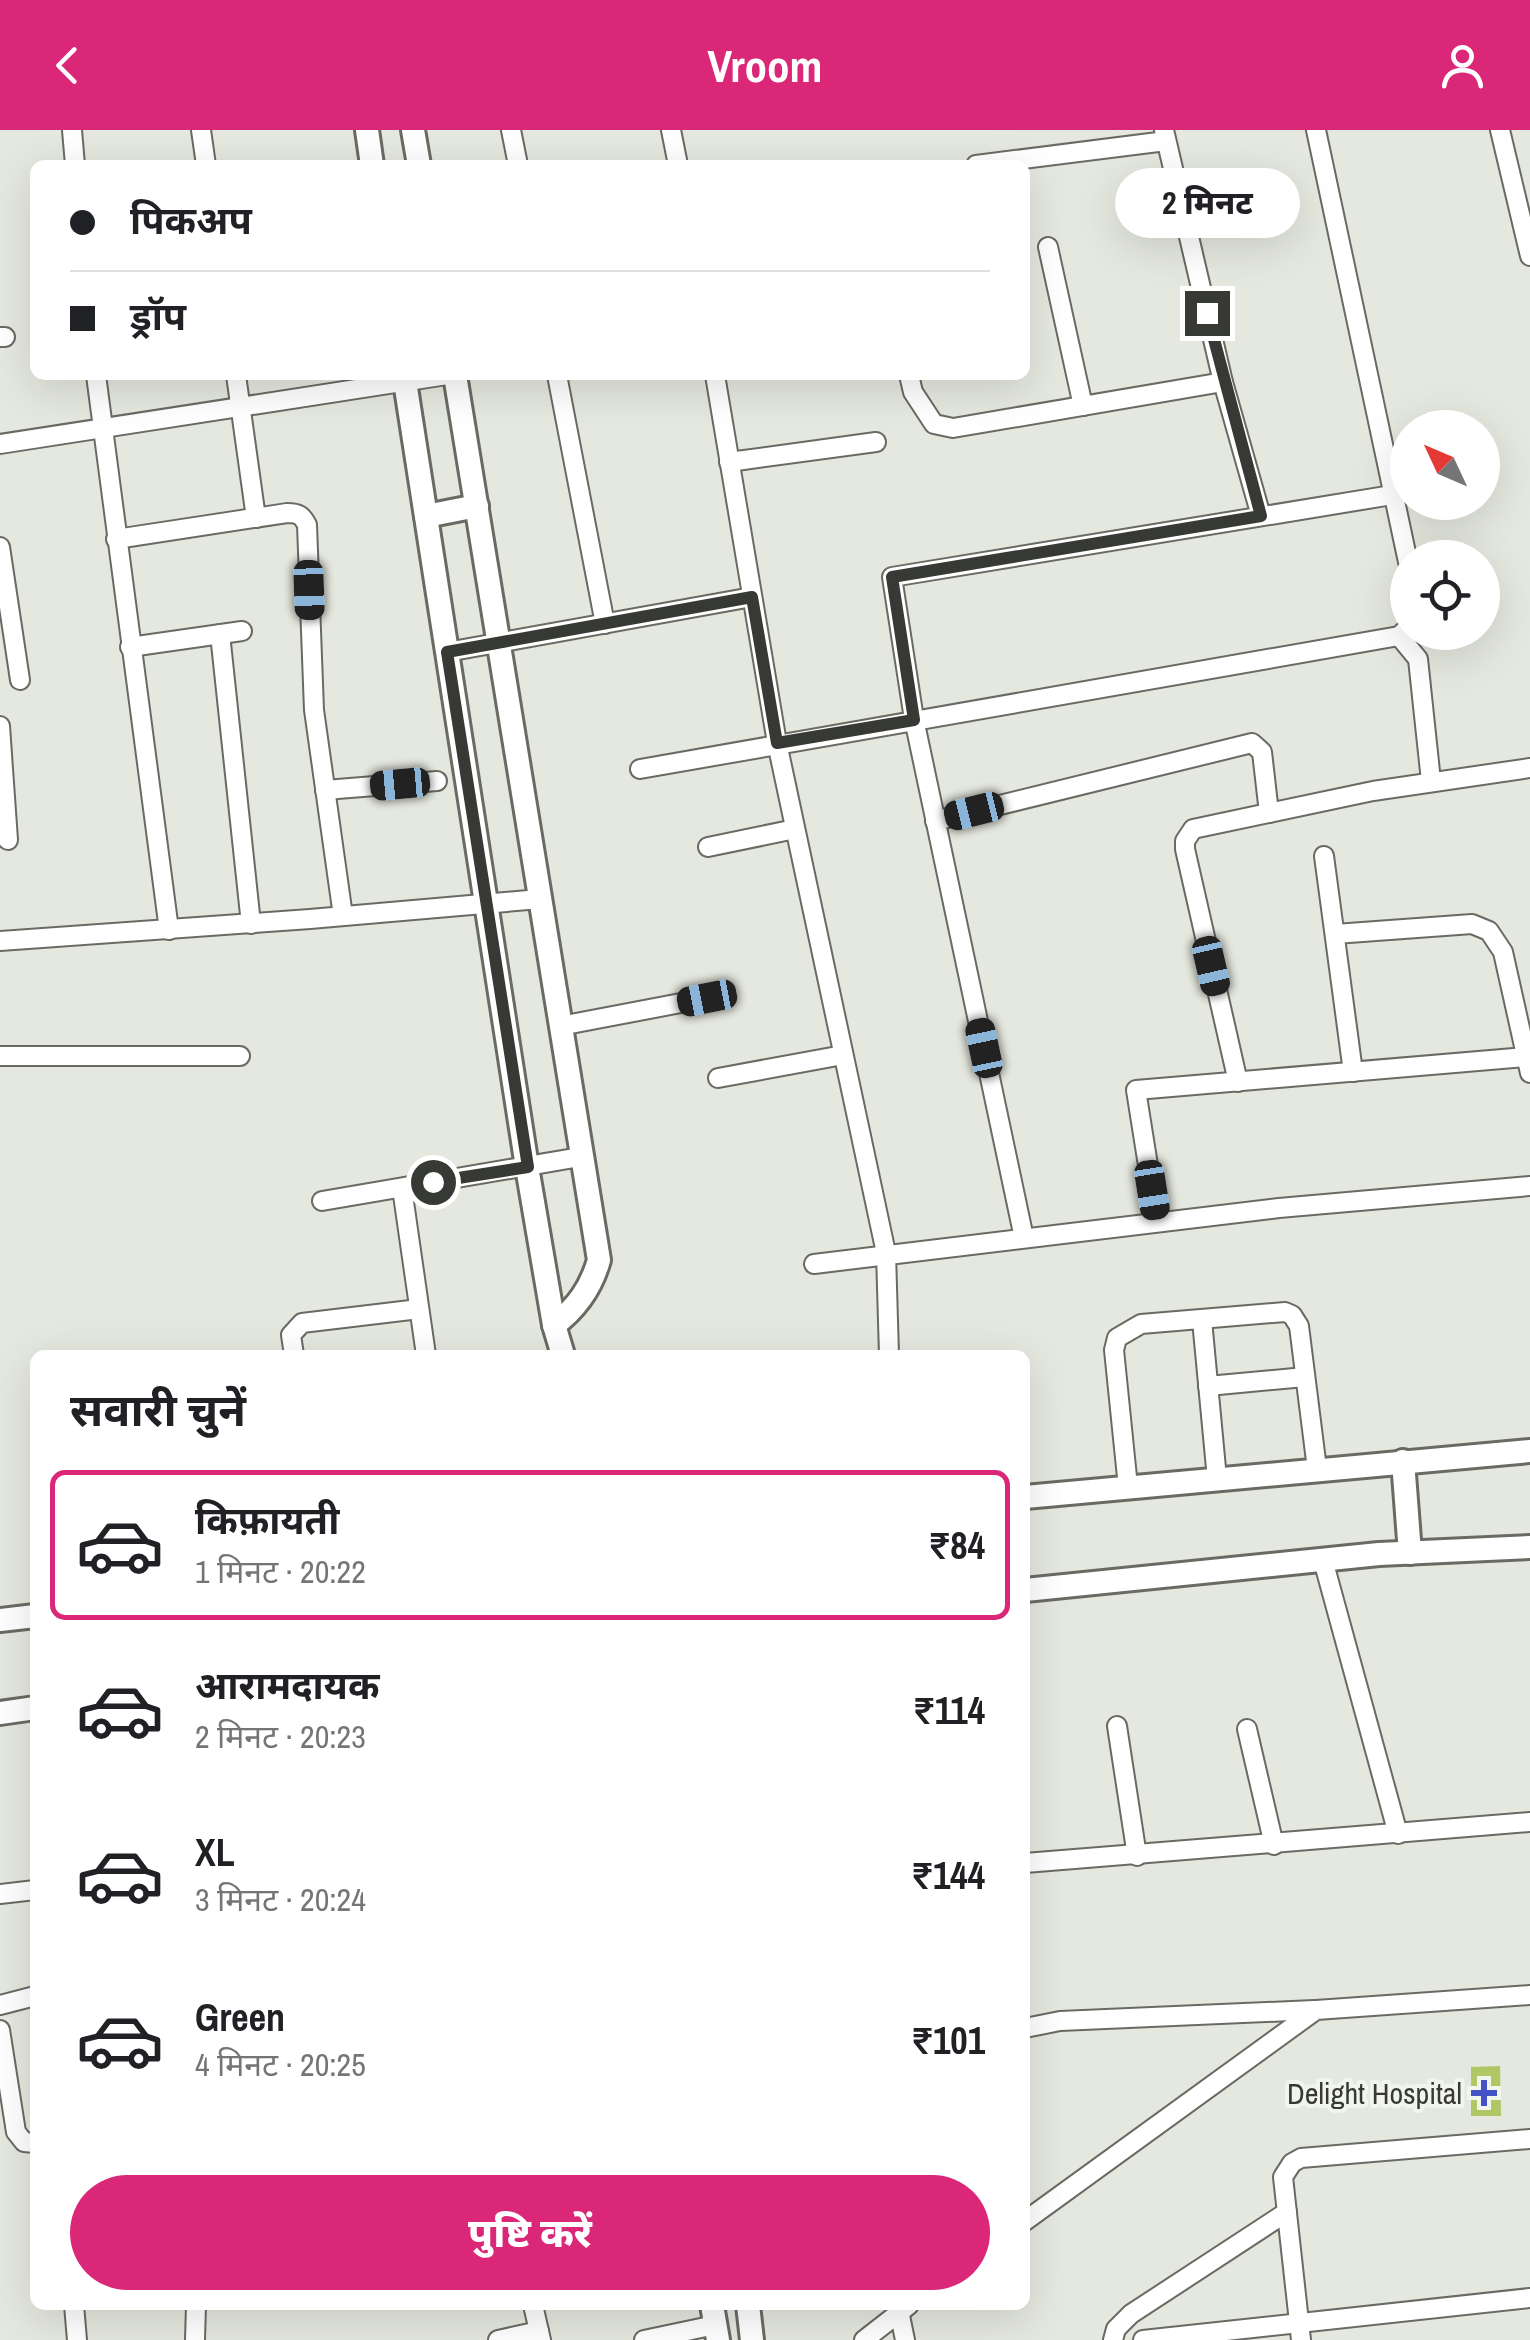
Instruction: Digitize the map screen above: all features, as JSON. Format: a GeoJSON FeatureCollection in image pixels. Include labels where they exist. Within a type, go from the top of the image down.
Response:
{"type":"FeatureCollection","features":[{"type":"Feature","properties":{"kind":"street"},"geometry":{"type":"LineString","coordinates":[[72,130],[75,160]]}},
{"type":"Feature","properties":{"kind":"street"},"geometry":{"type":"LineString","coordinates":[[201,130],[205,160]]}},
{"type":"Feature","properties":{"kind":"street"},"geometry":{"type":"LineString","coordinates":[[367,130],[371,160]]}},
{"type":"Feature","properties":{"kind":"street"},"geometry":{"type":"LineString","coordinates":[[413,130],[418,160]]}},
{"type":"Feature","properties":{"kind":"street"},"geometry":{"type":"LineString","coordinates":[[511,130],[517,160]]}},
{"type":"Feature","properties":{"kind":"street"},"geometry":{"type":"LineString","coordinates":[[671,130],[677,160]]}},
{"type":"Feature","properties":{"kind":"street"},"geometry":{"type":"LineString","coordinates":[[1316,130],[1390,485]]}},
{"type":"Feature","properties":{"kind":"street"},"geometry":{"type":"LineString","coordinates":[[1500,130],[1530,256]]}},
{"type":"Feature","properties":{"kind":"street"},"geometry":{"type":"LineString","coordinates":[[1008,160],[1165,135],[1223,382],[1261,516]]}},
{"type":"Feature","properties":{"kind":"street"},"geometry":{"type":"LineString","coordinates":[[1048,247],[1084,406]]}},
{"type":"Feature","properties":{"kind":"street"},"geometry":{"type":"LineString","coordinates":[[96,380],[169,930]]}},
{"type":"Feature","properties":{"kind":"street"},"geometry":{"type":"LineString","coordinates":[[237,380],[256,518]]}},
{"type":"Feature","properties":{"kind":"street"},"geometry":{"type":"LineString","coordinates":[[0,444],[398,380]]}},
{"type":"Feature","properties":{"kind":"street"},"geometry":{"type":"LineString","coordinates":[[404,380],[528,1167],[554,1326],[562,1350]]}},
{"type":"Feature","properties":{"kind":"street"},"geometry":{"type":"LineString","coordinates":[[456,380],[598,1260],[592,1282],[569,1314],[554,1326]]}},
{"type":"Feature","properties":{"kind":"street"},"geometry":{"type":"LineString","coordinates":[[559,380],[605,624]]}},
{"type":"Feature","properties":{"kind":"street"},"geometry":{"type":"LineString","coordinates":[[716,380],[777,743],[886,1253],[889,1350]]}},
{"type":"Feature","properties":{"kind":"street"},"geometry":{"type":"LineString","coordinates":[[911,380],[913,392],[934,424],[952,428],[1223,382]]}},
{"type":"Feature","properties":{"kind":"street"},"geometry":{"type":"LineString","coordinates":[[729,462],[876,442]]}},
{"type":"Feature","properties":{"kind":"street"},"geometry":{"type":"LineString","coordinates":[[1024,1238],[914,720],[892,577],[1390,495]]}},
{"type":"Feature","properties":{"kind":"street"},"geometry":{"type":"LineString","coordinates":[[426,516],[477,506]]}},
{"type":"Feature","properties":{"kind":"street"},"geometry":{"type":"LineString","coordinates":[[116,538],[298,513],[307,525],[313,700],[343,916]]}},
{"type":"Feature","properties":{"kind":"street"},"geometry":{"type":"LineString","coordinates":[[0,547],[20,680]]}},
{"type":"Feature","properties":{"kind":"street"},"geometry":{"type":"LineString","coordinates":[[447,652],[752,597]]}},
{"type":"Feature","properties":{"kind":"street"},"geometry":{"type":"LineString","coordinates":[[130,647],[242,631]]}},
{"type":"Feature","properties":{"kind":"street"},"geometry":{"type":"LineString","coordinates":[[220,634],[251,924]]}},
{"type":"Feature","properties":{"kind":"street"},"geometry":{"type":"LineString","coordinates":[[640,769],[1390,635]]}},
{"type":"Feature","properties":{"kind":"street"},"geometry":{"type":"LineString","coordinates":[[1413,650],[1418,660],[1432,781]]}},
{"type":"Feature","properties":{"kind":"street"},"geometry":{"type":"LineString","coordinates":[[0,726],[8,840]]}},
{"type":"Feature","properties":{"kind":"street"},"geometry":{"type":"LineString","coordinates":[[935,821],[1252,742],[1262,752],[1269,813]]}},
{"type":"Feature","properties":{"kind":"street"},"geometry":{"type":"LineString","coordinates":[[1238,1082],[1184,841],[1193,828],[1432,781],[1530,768]]}},
{"type":"Feature","properties":{"kind":"street"},"geometry":{"type":"LineString","coordinates":[[325,790],[437,781]]}},
{"type":"Feature","properties":{"kind":"street"},"geometry":{"type":"LineString","coordinates":[[708,848],[795,829]]}},
{"type":"Feature","properties":{"kind":"street"},"geometry":{"type":"LineString","coordinates":[[1324,856],[1353,1072]]}},
{"type":"Feature","properties":{"kind":"street"},"geometry":{"type":"LineString","coordinates":[[0,940],[251,924],[540,899]]}},
{"type":"Feature","properties":{"kind":"street"},"geometry":{"type":"LineString","coordinates":[[1157,1222],[1136,1090],[1353,1072],[1528,1065],[1503,952],[1488,931],[1472,924],[1334,934]]}},
{"type":"Feature","properties":{"kind":"street"},"geometry":{"type":"LineString","coordinates":[[560,1026],[707,998]]}},
{"type":"Feature","properties":{"kind":"street"},"geometry":{"type":"LineString","coordinates":[[718,1078],[844,1055]]}},
{"type":"Feature","properties":{"kind":"street"},"geometry":{"type":"LineString","coordinates":[[0,1056],[240,1056]]}},
{"type":"Feature","properties":{"kind":"street"},"geometry":{"type":"LineString","coordinates":[[322,1200],[580,1158]]}},
{"type":"Feature","properties":{"kind":"street"},"geometry":{"type":"LineString","coordinates":[[814,1264],[1157,1222],[1530,1186]]}},
{"type":"Feature","properties":{"kind":"street"},"geometry":{"type":"LineString","coordinates":[[402,1188],[425,1350]]}},
{"type":"Feature","properties":{"kind":"street"},"geometry":{"type":"LineString","coordinates":[[293,1350],[291,1335],[302,1324],[419,1309]]}},
{"type":"Feature","properties":{"kind":"street"},"geometry":{"type":"LineString","coordinates":[[1128,1487],[1114,1350],[1117,1338],[1141,1324],[1285,1312],[1292,1315],[1298,1326],[1316,1469]]}},
{"type":"Feature","properties":{"kind":"street"},"geometry":{"type":"LineString","coordinates":[[1202,1320],[1217,1479]]}},
{"type":"Feature","properties":{"kind":"street"},"geometry":{"type":"LineString","coordinates":[[1208,1386],[1305,1377]]}},
{"type":"Feature","properties":{"kind":"street"},"geometry":{"type":"LineString","coordinates":[[1030,1497],[1530,1452]]}},
{"type":"Feature","properties":{"kind":"street"},"geometry":{"type":"LineString","coordinates":[[1404,1462],[1410,1553]]}},
{"type":"Feature","properties":{"kind":"street"},"geometry":{"type":"LineString","coordinates":[[1030,1589],[1323,1560],[1530,1547]]}},
{"type":"Feature","properties":{"kind":"street"},"geometry":{"type":"LineString","coordinates":[[1323,1560],[1398,1834]]}},
{"type":"Feature","properties":{"kind":"street"},"geometry":{"type":"LineString","coordinates":[[0,1620],[30,1617]]}},
{"type":"Feature","properties":{"kind":"street"},"geometry":{"type":"LineString","coordinates":[[0,1713],[30,1709]]}},
{"type":"Feature","properties":{"kind":"street"},"geometry":{"type":"LineString","coordinates":[[1117,1726],[1138,1856]]}},
{"type":"Feature","properties":{"kind":"street"},"geometry":{"type":"LineString","coordinates":[[1247,1729],[1274,1845]]}},
{"type":"Feature","properties":{"kind":"street"},"geometry":{"type":"LineString","coordinates":[[1030,1864],[1530,1822]]}},
{"type":"Feature","properties":{"kind":"street"},"geometry":{"type":"LineString","coordinates":[[0,1894],[30,1891]]}},
{"type":"Feature","properties":{"kind":"street"},"geometry":{"type":"LineString","coordinates":[[1030,2027],[1060,2021],[1316,2010],[1530,1995]]}},
{"type":"Feature","properties":{"kind":"street"},"geometry":{"type":"LineString","coordinates":[[0,2005],[30,1997]]}},
{"type":"Feature","properties":{"kind":"street"},"geometry":{"type":"LineString","coordinates":[[1030,2217],[1316,2010]]}},
{"type":"Feature","properties":{"kind":"street"},"geometry":{"type":"LineString","coordinates":[[0,2030],[16,2132],[24,2142],[30,2142]]}},
{"type":"Feature","properties":{"kind":"street"},"geometry":{"type":"LineString","coordinates":[[1300,2332],[1284,2170],[1302,2158],[1530,2140]]}},
{"type":"Feature","properties":{"kind":"street"},"geometry":{"type":"LineString","coordinates":[[1113,2340],[1116,2330],[1131,2314],[1287,2212]]}},
{"type":"Feature","properties":{"kind":"street"},"geometry":{"type":"LineString","coordinates":[[1143,2340],[1300,2332],[1530,2298]]}},
{"type":"Feature","properties":{"kind":"street"},"geometry":{"type":"LineString","coordinates":[[74,2310],[77,2340]]}},
{"type":"Feature","properties":{"kind":"street"},"geometry":{"type":"LineString","coordinates":[[175,2340],[195,2339],[196,2310]]}},
{"type":"Feature","properties":{"kind":"street"},"geometry":{"type":"LineString","coordinates":[[498,2340],[540,2336],[535,2310]]}},
{"type":"Feature","properties":{"kind":"street"},"geometry":{"type":"LineString","coordinates":[[749,2310],[752,2340]]}},
{"type":"Feature","properties":{"kind":"street"},"geometry":{"type":"LineString","coordinates":[[864,2340],[900,2310]]}},
{"type":"Feature","properties":{"kind":"street"},"geometry":{"type":"LineString","coordinates":[[902,2310],[905,2340]]}},
{"type":"Feature","properties":{"kind":"street"},"geometry":{"type":"LineString","coordinates":[[644,2340],[715,2323]]}},
{"type":"Feature","properties":{"kind":"building"},"geometry":{"type":"Polygon","coordinates":[[[1500,2066],[1501,2116],[1471,2116],[1471,2067],[1500,2066]]]}},
{"type":"Feature","properties":{"kind":"place","name":"Delight Hospital"},"geometry":{"type":"Point","coordinates":[1484,2093]}},
{"type":"Feature","properties":{"kind":"route"},"geometry":{"type":"LineString","coordinates":[[433,1182],[528,1167],[447,652],[752,597],[777,743],[914,720],[892,577],[1261,516],[1207,313]]}}]}
